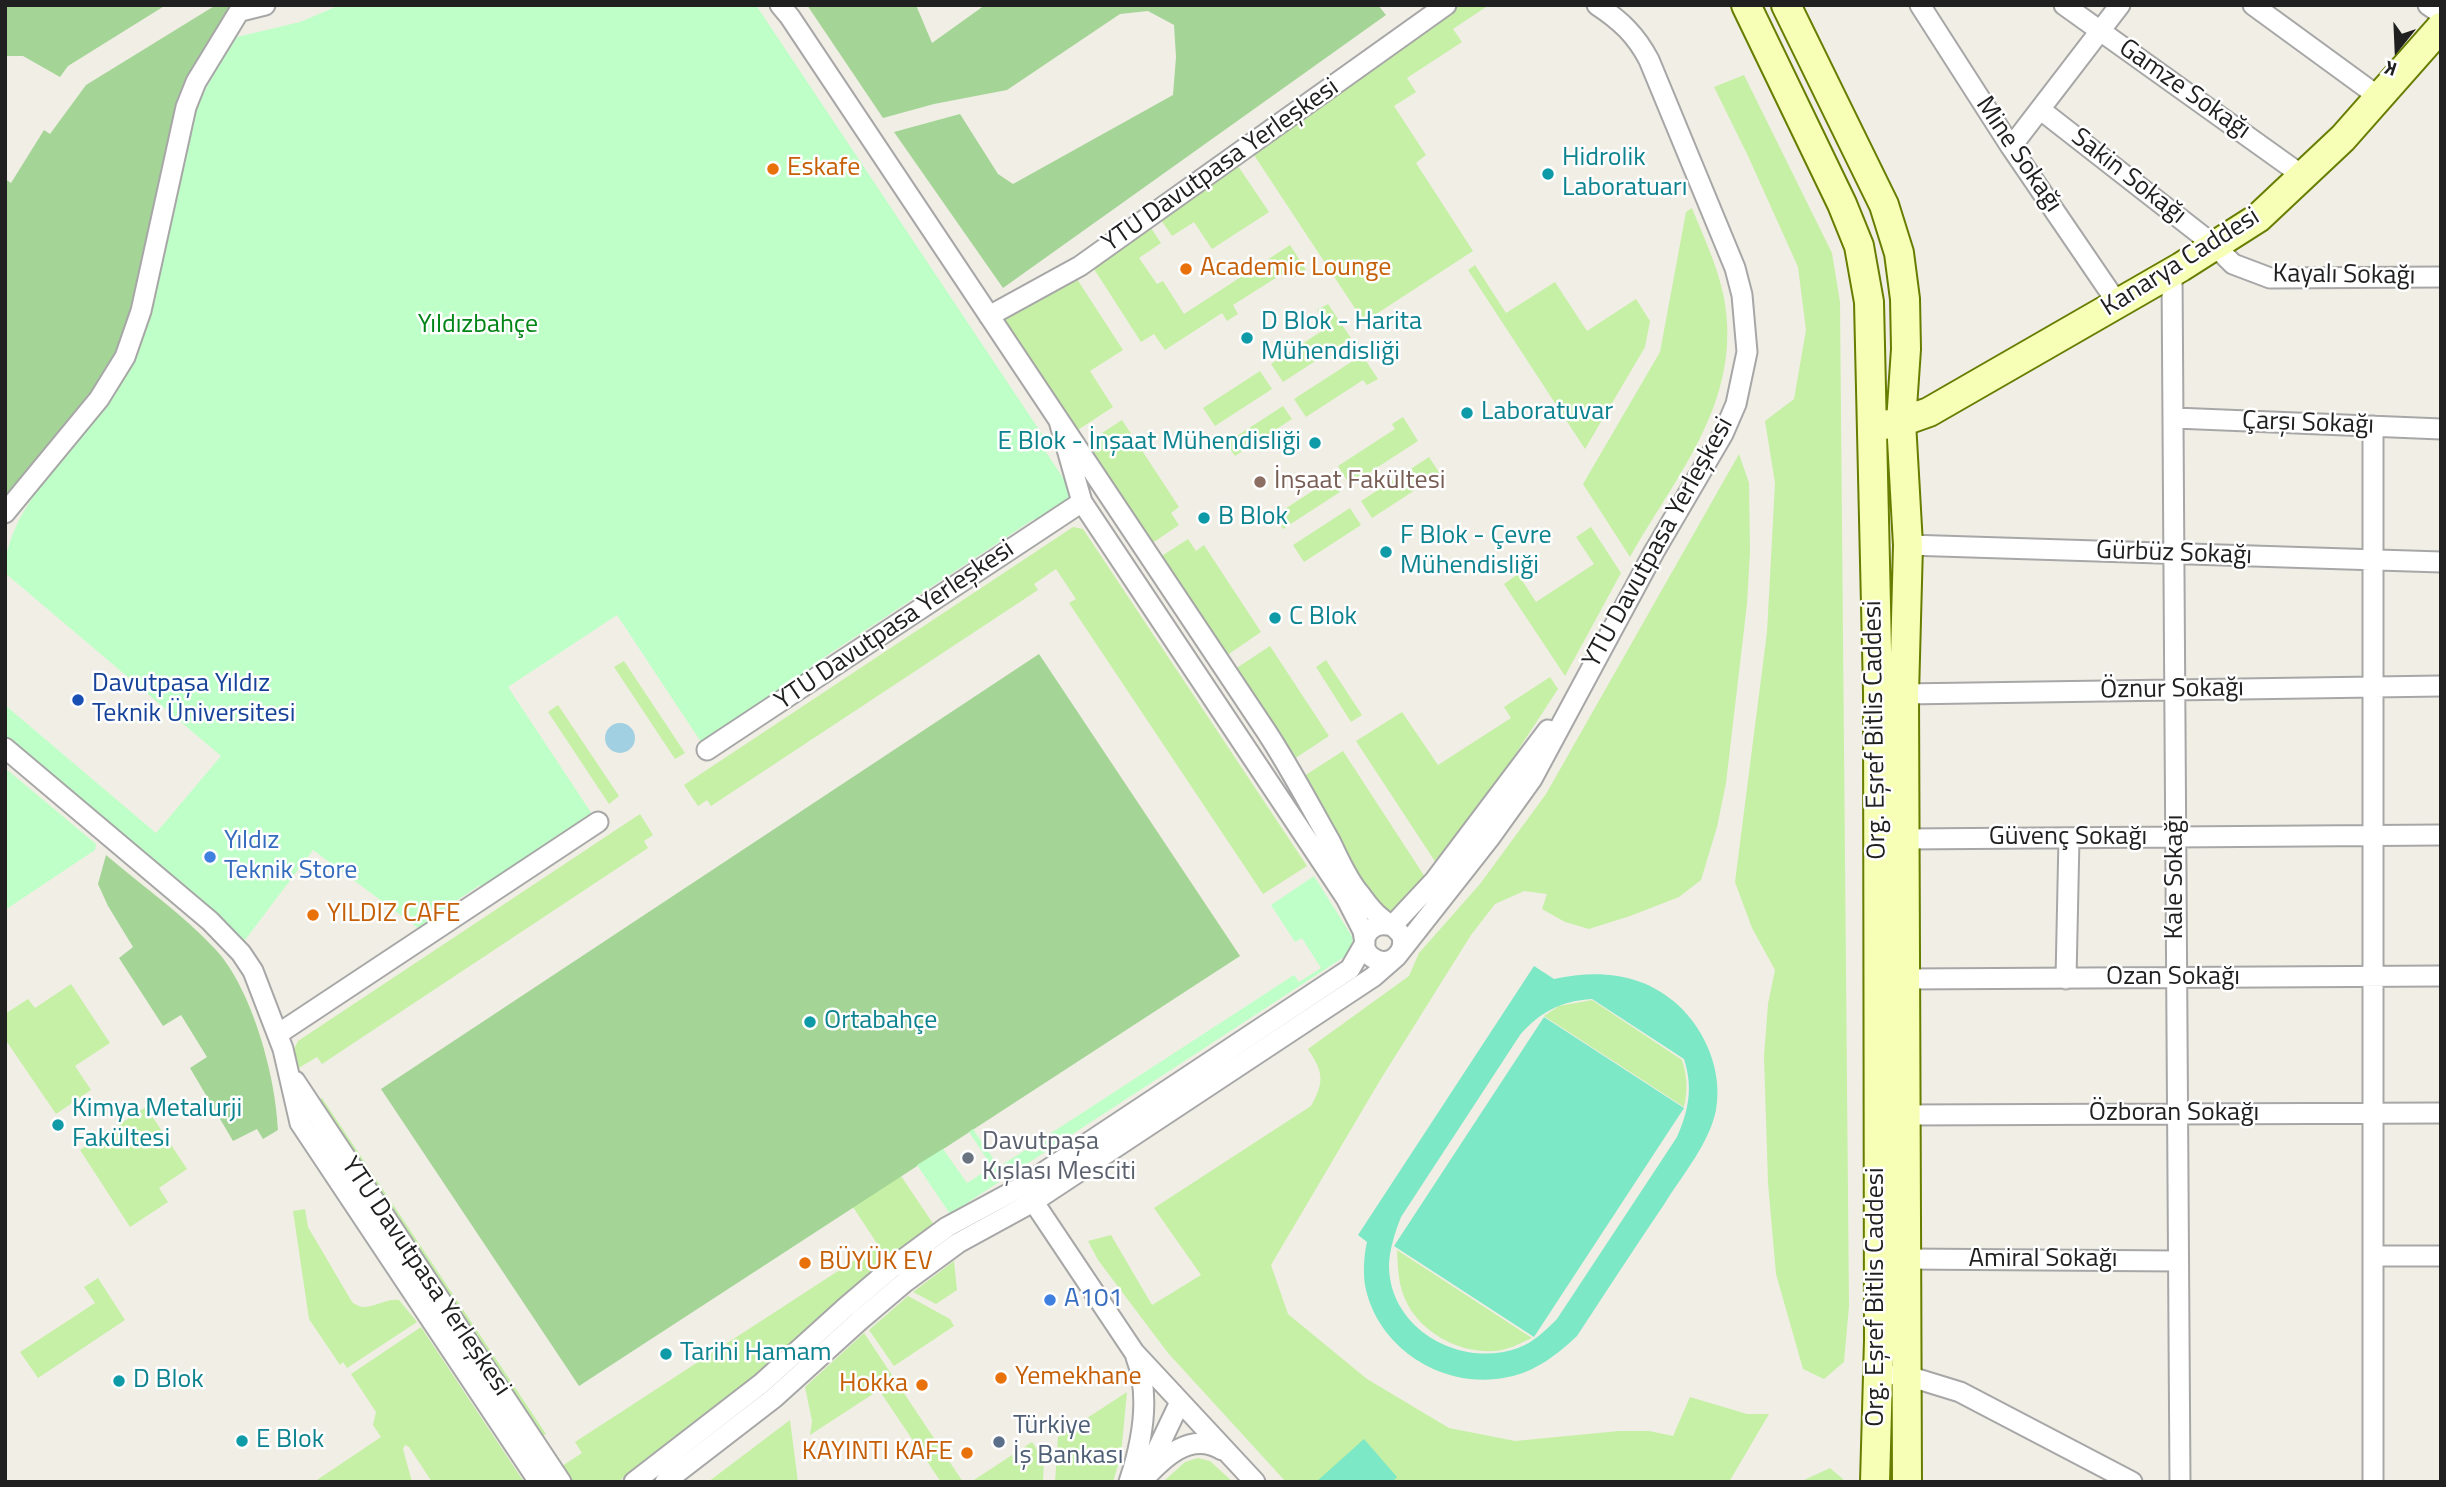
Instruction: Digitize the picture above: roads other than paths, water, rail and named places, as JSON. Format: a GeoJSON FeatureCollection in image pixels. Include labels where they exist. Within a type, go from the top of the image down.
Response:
{"type":"FeatureCollection","features":[{"type":"Feature","properties":{"kind":"street"},"geometry":{"type":"LineString","coordinates":[[5,513],[99,399],[125,357],[141,312],[186,107],[196,82],[242,8],[265,5]]}},
{"type":"Feature","properties":{"kind":"street"},"geometry":{"type":"LineString","coordinates":[[780,5],[790,17],[1284,758],[1357,891],[1380,917],[1397,929],[1402,940],[1401,951],[1397,956],[1386,962],[1373,959],[1366,949],[1363,931],[1346,898],[1082,502],[1059,421]]}},
{"type":"Feature","properties":{"kind":"street","name":"YTU Davutpasa Yerleşkesi"},"geometry":{"type":"LineString","coordinates":[[989,316],[1080,266],[1446,5]]}},
{"type":"Feature","properties":{"kind":"street","name":"YTU Davutpasa Yerleşkesi"},"geometry":{"type":"LineString","coordinates":[[634,1482],[762,1383],[893,1267],[947,1227],[1028,1194],[1373,977],[1397,956],[1489,839],[1532,779],[1654,552],[1723,433],[1736,404],[1747,352],[1742,295],[1726,241],[1649,60],[1628,28],[1597,5]]}},
{"type":"Feature","properties":{"kind":"street","name":"Org. Eşref Bitlis Caddesi"},"geometry":{"type":"LineString","coordinates":[[1746,5],[1842,204],[1859,246],[1870,302],[1870,427],[1878,705],[1878,1374],[1875,1482]]}},
{"type":"Feature","properties":{"kind":"street","name":"Org. Eşref Bitlis Caddesi"},"geometry":{"type":"LineString","coordinates":[[1786,5],[1884,205],[1899,253],[1905,299],[1906,349],[1901,422],[1908,545],[1904,694],[1907,1482]]}},
{"type":"Feature","properties":{"kind":"street","name":"Mine Sokağı"},"geometry":{"type":"LineString","coordinates":[[1920,5],[2011,147],[2118,304]]}},
{"type":"Feature","properties":{"kind":"street","name":"Gamze Sokağı"},"geometry":{"type":"LineString","coordinates":[[2064,5],[2303,176]]}},
{"type":"Feature","properties":{"kind":"street"},"geometry":{"type":"LineString","coordinates":[[2011,147],[2120,5]]}},
{"type":"Feature","properties":{"kind":"street"},"geometry":{"type":"LineString","coordinates":[[2253,5],[2379,97]]}},
{"type":"Feature","properties":{"kind":"street"},"geometry":{"type":"LineString","coordinates":[[2428,5],[2441,14]]}},
{"type":"Feature","properties":{"kind":"street","name":"Kanarya Caddesi"},"geometry":{"type":"LineString","coordinates":[[1870,427],[1901,422],[1929,412],[2118,304],[2259,218],[2343,138],[2441,27]]}},
{"type":"Feature","properties":{"kind":"street","name":"Sakin Sokağı"},"geometry":{"type":"LineString","coordinates":[[2041,110],[2214,245]]}},
{"type":"Feature","properties":{"kind":"street","name":"Kayalı Sokağı"},"geometry":{"type":"LineString","coordinates":[[2214,245],[2233,264],[2270,278],[2441,277]]}},
{"type":"Feature","properties":{"kind":"street","name":"Kale Sokağı"},"geometry":{"type":"LineString","coordinates":[[2172,272],[2180,1482]]}},
{"type":"Feature","properties":{"kind":"street","name":"Çarşı Sokağı"},"geometry":{"type":"LineString","coordinates":[[2175,418],[2441,429]]}},
{"type":"Feature","properties":{"kind":"street"},"geometry":{"type":"LineString","coordinates":[[2373,426],[2373,1482]]}},
{"type":"Feature","properties":{"kind":"street","name":"YTU Davutpasa Yerleşkesi"},"geometry":{"type":"LineString","coordinates":[[707,750],[1082,502]]}},
{"type":"Feature","properties":{"kind":"street","name":"Gürbüz Sokağı"},"geometry":{"type":"LineString","coordinates":[[1908,545],[2441,562]]}},
{"type":"Feature","properties":{"kind":"street","name":"Öznur Sokağı"},"geometry":{"type":"LineString","coordinates":[[1904,694],[2441,687]]}},
{"type":"Feature","properties":{"kind":"street","name":"YTU Davutpasa Yerleşkesi"},"geometry":{"type":"LineString","coordinates":[[666,1482],[774,1398],[905,1282],[1350,969],[1373,927],[1379,924],[1392,926],[1435,880],[1517,769],[1573,700]]}},
{"type":"Feature","properties":{"kind":"street","name":"YTU Davutpasa Yerleşkesi"},"geometry":{"type":"LineString","coordinates":[[5,748],[226,937],[253,971],[278,1034],[300,1123],[539,1482]]}},
{"type":"Feature","properties":{"kind":"street"},"geometry":{"type":"LineString","coordinates":[[278,1034],[598,822]]}},
{"type":"Feature","properties":{"kind":"street","name":"Güvenç Sokağı"},"geometry":{"type":"LineString","coordinates":[[1905,839],[2441,835]]}},
{"type":"Feature","properties":{"kind":"street"},"geometry":{"type":"LineString","coordinates":[[2066,979],[2069,838]]}},
{"type":"Feature","properties":{"kind":"street","name":"Ozan Sokağı"},"geometry":{"type":"LineString","coordinates":[[1906,979],[2441,976]]}},
{"type":"Feature","properties":{"kind":"street","name":"YTU Davutpasa Yerleşkesi"},"geometry":{"type":"LineString","coordinates":[[288,1072],[561,1482]]}},
{"type":"Feature","properties":{"kind":"street","name":"Özboran Sokağı"},"geometry":{"type":"LineString","coordinates":[[1906,1115],[2441,1113]]}},
{"type":"Feature","properties":{"kind":"street"},"geometry":{"type":"LineString","coordinates":[[1028,1194],[1134,1352],[1255,1482]]}},
{"type":"Feature","properties":{"kind":"street"},"geometry":{"type":"LineString","coordinates":[[2374,1256],[2441,1256]]}},
{"type":"Feature","properties":{"kind":"street","name":"Amiral Sokağı"},"geometry":{"type":"LineString","coordinates":[[1908,1259],[2178,1261]]}},
{"type":"Feature","properties":{"kind":"street"},"geometry":{"type":"LineString","coordinates":[[1134,1352],[1141,1375],[1143,1401],[1137,1458],[1138,1481]]}},
{"type":"Feature","properties":{"kind":"street"},"geometry":{"type":"LineString","coordinates":[[1878,1374],[1908,1376],[1960,1392],[2133,1482]]}},
{"type":"Feature","properties":{"kind":"street"},"geometry":{"type":"LineString","coordinates":[[1138,1481],[1180,1402]]}},
{"type":"Feature","properties":{"kind":"street"},"geometry":{"type":"LineString","coordinates":[[1138,1481],[1177,1448],[1197,1442],[1216,1447],[1231,1456]]}},
{"type":"Feature","properties":{"kind":"water"},"geometry":{"type":"Polygon","coordinates":[[[620,723],[631,727],[635,738],[631,749],[620,753],[609,749],[605,738],[609,727],[620,723]]]}},
{"type":"Feature","properties":{"kind":"place","name":"Eskafe"},"geometry":{"type":"Point","coordinates":[773,169]}},
{"type":"Feature","properties":{"kind":"place","name":"Hidrolik Laboratuarı"},"geometry":{"type":"Point","coordinates":[1548,174]}},
{"type":"Feature","properties":{"kind":"place","name":"Academic Lounge"},"geometry":{"type":"Point","coordinates":[1186,269]}},
{"type":"Feature","properties":{"kind":"place","name":"D Blok - Harita Mühendisliği"},"geometry":{"type":"Point","coordinates":[1247,338]}},
{"type":"Feature","properties":{"kind":"place","name":"Laboratuvar"},"geometry":{"type":"Point","coordinates":[1467,413]}},
{"type":"Feature","properties":{"kind":"place","name":"E Blok - İnşaat Mühendisliği"},"geometry":{"type":"Point","coordinates":[1315,443]}},
{"type":"Feature","properties":{"kind":"place","name":"İnşaat Fakültesi"},"geometry":{"type":"Point","coordinates":[1260,482]}},
{"type":"Feature","properties":{"kind":"place","name":"B Blok"},"geometry":{"type":"Point","coordinates":[1204,518]}},
{"type":"Feature","properties":{"kind":"place","name":"F Blok - Çevre Mühendisliği"},"geometry":{"type":"Point","coordinates":[1386,552]}},
{"type":"Feature","properties":{"kind":"place","name":"C Blok"},"geometry":{"type":"Point","coordinates":[1275,618]}},
{"type":"Feature","properties":{"kind":"place","name":"Davutpaşa Yıldız Teknik Üniversitesi"},"geometry":{"type":"Point","coordinates":[78,700]}},
{"type":"Feature","properties":{"kind":"place","name":"Yıldız Teknik Store"},"geometry":{"type":"Point","coordinates":[210,857]}},
{"type":"Feature","properties":{"kind":"place","name":"YILDIZ CAFE"},"geometry":{"type":"Point","coordinates":[313,915]}},
{"type":"Feature","properties":{"kind":"place","name":"Ortabahçe"},"geometry":{"type":"Point","coordinates":[810,1022]}},
{"type":"Feature","properties":{"kind":"place","name":"Kimya Metalurji Fakültesi"},"geometry":{"type":"Point","coordinates":[58,1125]}},
{"type":"Feature","properties":{"kind":"place","name":"Davutpaşa Kışlası Mesciti"},"geometry":{"type":"Point","coordinates":[968,1158]}},
{"type":"Feature","properties":{"kind":"place","name":"BÜYÜK EV"},"geometry":{"type":"Point","coordinates":[805,1263]}},
{"type":"Feature","properties":{"kind":"place","name":"A101"},"geometry":{"type":"Point","coordinates":[1050,1300]}},
{"type":"Feature","properties":{"kind":"place","name":"Tarihi Hamam"},"geometry":{"type":"Point","coordinates":[666,1354]}},
{"type":"Feature","properties":{"kind":"place","name":"Yemekhane"},"geometry":{"type":"Point","coordinates":[1001,1378]}},
{"type":"Feature","properties":{"kind":"place","name":"D Blok"},"geometry":{"type":"Point","coordinates":[119,1381]}},
{"type":"Feature","properties":{"kind":"place","name":"Hokka"},"geometry":{"type":"Point","coordinates":[922,1385]}},
{"type":"Feature","properties":{"kind":"place","name":"E Blok"},"geometry":{"type":"Point","coordinates":[242,1441]}},
{"type":"Feature","properties":{"kind":"place","name":"Türkiye İş Bankası"},"geometry":{"type":"Point","coordinates":[999,1442]}},
{"type":"Feature","properties":{"kind":"place","name":"KAYINTI KAFE"},"geometry":{"type":"Point","coordinates":[967,1453]}},
{"type":"Feature","properties":{"kind":"park label","name":"Yıldızbahçe"},"geometry":{"type":"Point","coordinates":[478,326]}}]}
